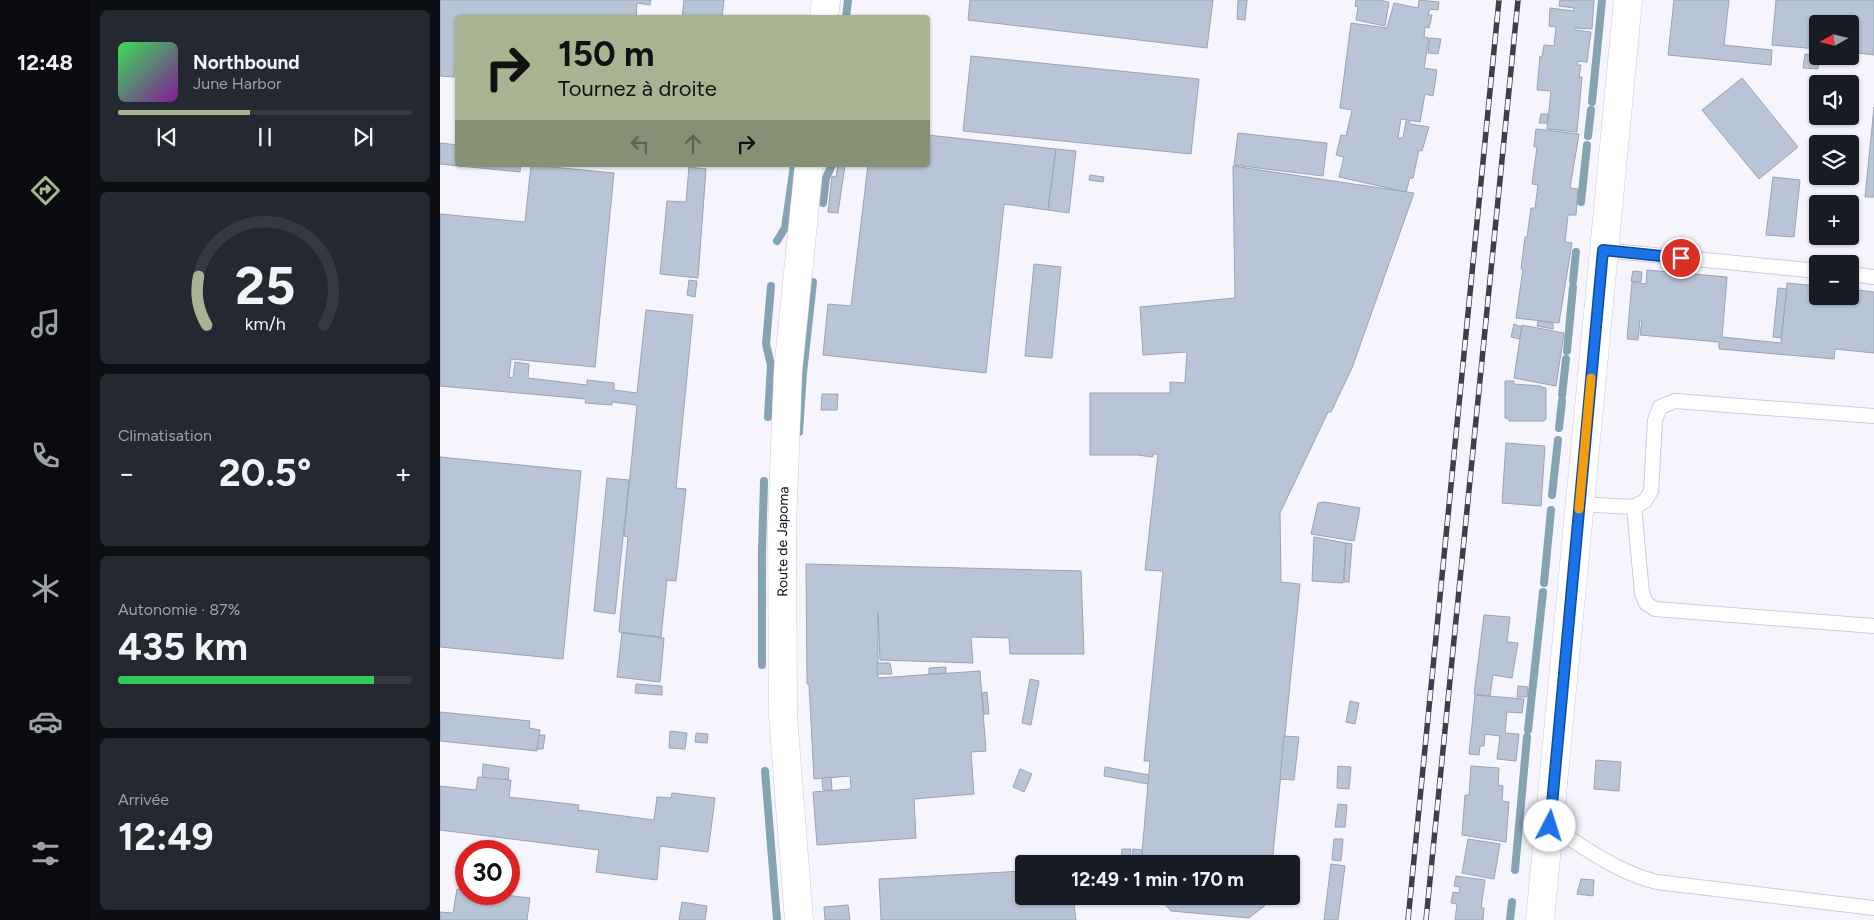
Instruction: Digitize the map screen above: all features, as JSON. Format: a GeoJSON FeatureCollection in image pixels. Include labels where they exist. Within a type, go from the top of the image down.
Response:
{"type":"FeatureCollection","features":[{"type":"Feature","properties":{"kind":"street"},"geometry":{"type":"LineString","coordinates":[[824,15],[826,0]]}},
{"type":"Feature","properties":{"kind":"street"},"geometry":{"type":"LineString","coordinates":[[1540,920],[1628,0]]}},
{"type":"Feature","properties":{"kind":"street","name":"Route de Japoma"},"geometry":{"type":"LineString","coordinates":[[799,920],[783,716],[782,525],[788,371],[809,167]]}},
{"type":"Feature","properties":{"kind":"lane"},"geometry":{"type":"LineString","coordinates":[[1603,250],[1809,270]]}},
{"type":"Feature","properties":{"kind":"lane"},"geometry":{"type":"LineString","coordinates":[[1859,275],[1874,277]]}},
{"type":"Feature","properties":{"kind":"lane"},"geometry":{"type":"LineString","coordinates":[[1579,504],[1634,507],[1644,502],[1651,491],[1655,420],[1660,407],[1675,401],[1874,416]]}},
{"type":"Feature","properties":{"kind":"lane"},"geometry":{"type":"LineString","coordinates":[[1634,507],[1642,593],[1646,603],[1656,609],[1874,626]]}},
{"type":"Feature","properties":{"kind":"lane"},"geometry":{"type":"LineString","coordinates":[[1550,826],[1620,869],[1639,878],[1667,884],[1874,908]]}},
{"type":"Feature","properties":{"kind":"building"},"geometry":{"type":"Polygon","coordinates":[[[440,0],[651,0],[650,5],[637,3],[636,15],[455,15],[454,77],[440,76],[440,0]]]}},
{"type":"Feature","properties":{"kind":"building"},"geometry":{"type":"Polygon","coordinates":[[[684,0],[724,0],[722,15],[682,15],[684,0]]]}},
{"type":"Feature","properties":{"kind":"building"},"geometry":{"type":"Polygon","coordinates":[[[970,0],[1213,0],[1207,48],[968,20],[970,0]]]}},
{"type":"Feature","properties":{"kind":"building"},"geometry":{"type":"Polygon","coordinates":[[[1238,0],[1247,0],[1245,20],[1237,19],[1238,0]]]}},
{"type":"Feature","properties":{"kind":"building"},"geometry":{"type":"Polygon","coordinates":[[[1356,0],[1389,2],[1385,26],[1356,20],[1358,7],[1355,6],[1356,0]]]}},
{"type":"Feature","properties":{"kind":"building"},"geometry":{"type":"Polygon","coordinates":[[[1419,0],[1439,2],[1438,10],[1430,9],[1428,15],[1432,15],[1429,28],[1425,27],[1424,37],[1429,38],[1424,68],[1437,70],[1433,96],[1425,94],[1420,122],[1401,119],[1398,138],[1403,138],[1406,121],[1410,122],[1410,124],[1429,127],[1422,151],[1419,150],[1413,178],[1410,178],[1406,192],[1339,177],[1344,157],[1336,155],[1341,135],[1346,136],[1352,110],[1340,108],[1351,23],[1387,28],[1394,3],[1418,8],[1419,0]]]}},
{"type":"Feature","properties":{"kind":"building"},"geometry":{"type":"Polygon","coordinates":[[[1560,0],[1594,0],[1592,29],[1575,28],[1575,30],[1591,32],[1587,62],[1578,61],[1577,65],[1581,65],[1579,77],[1582,77],[1577,132],[1547,129],[1551,91],[1537,90],[1540,56],[1542,57],[1544,45],[1554,46],[1556,27],[1549,26],[1550,8],[1574,11],[1574,8],[1559,6],[1560,0]]]}},
{"type":"Feature","properties":{"kind":"building"},"geometry":{"type":"Polygon","coordinates":[[[1674,0],[1729,0],[1724,45],[1772,50],[1771,65],[1668,55],[1674,0]]]}},
{"type":"Feature","properties":{"kind":"building"},"geometry":{"type":"Polygon","coordinates":[[[1776,0],[1874,0],[1874,55],[1859,53],[1859,15],[1809,15],[1809,48],[1772,45],[1776,0]]]}},
{"type":"Feature","properties":{"kind":"building"},"geometry":{"type":"Polygon","coordinates":[[[1430,38],[1441,39],[1438,54],[1428,53],[1430,38]]]}},
{"type":"Feature","properties":{"kind":"building"},"geometry":{"type":"Polygon","coordinates":[[[1805,54],[1809,55],[1809,65],[1818,65],[1818,69],[1803,68],[1805,54]]]}},
{"type":"Feature","properties":{"kind":"building"},"geometry":{"type":"Polygon","coordinates":[[[971,56],[1199,79],[1191,154],[963,131],[971,56]]]}},
{"type":"Feature","properties":{"kind":"building"},"geometry":{"type":"Polygon","coordinates":[[[1742,78],[1798,147],[1759,179],[1702,110],[1742,78]]]}},
{"type":"Feature","properties":{"kind":"building"},"geometry":{"type":"Polygon","coordinates":[[[1874,107],[1874,197],[1865,197],[1874,107]]]}},
{"type":"Feature","properties":{"kind":"building"},"geometry":{"type":"Polygon","coordinates":[[[1541,114],[1548,114],[1547,123],[1539,123],[1541,114]]]}},
{"type":"Feature","properties":{"kind":"building"},"geometry":{"type":"Polygon","coordinates":[[[1536,129],[1579,134],[1570,188],[1578,189],[1576,215],[1568,215],[1565,242],[1572,243],[1559,323],[1516,318],[1523,269],[1521,269],[1525,237],[1527,237],[1531,208],[1535,208],[1538,185],[1532,184],[1537,147],[1534,147],[1536,129]]]}},
{"type":"Feature","properties":{"kind":"building"},"geometry":{"type":"Polygon","coordinates":[[[1238,133],[1327,143],[1323,176],[1234,165],[1238,133]]]}},
{"type":"Feature","properties":{"kind":"building"},"geometry":{"type":"Polygon","coordinates":[[[930,135],[1056,149],[1048,210],[1004,204],[986,373],[823,355],[828,304],[851,306],[868,167],[930,167],[930,135]]]}},
{"type":"Feature","properties":{"kind":"building"},"geometry":{"type":"Polygon","coordinates":[[[440,143],[455,145],[455,166],[440,164],[440,143]]]}},
{"type":"Feature","properties":{"kind":"building"},"geometry":{"type":"Polygon","coordinates":[[[1056,149],[1076,151],[1069,213],[1048,210],[1056,149]]]}},
{"type":"Feature","properties":{"kind":"building"},"geometry":{"type":"Polygon","coordinates":[[[1233,166],[1414,193],[1352,368],[1331,412],[1328,412],[1280,513],[1281,582],[1300,584],[1273,855],[1142,855],[1150,761],[1144,761],[1163,571],[1145,570],[1158,454],[1153,454],[1153,457],[1090,455],[1090,393],[1170,393],[1170,382],[1185,383],[1187,352],[1143,355],[1140,307],[1235,298],[1233,166]]]}},
{"type":"Feature","properties":{"kind":"building"},"geometry":{"type":"Polygon","coordinates":[[[470,167],[521,167],[520,172],[470,167]]]}},
{"type":"Feature","properties":{"kind":"building"},"geometry":{"type":"Polygon","coordinates":[[[531,167],[552,167],[614,173],[595,367],[511,359],[509,377],[513,378],[515,362],[529,364],[528,378],[587,385],[587,380],[614,383],[614,390],[637,393],[646,310],[693,315],[676,488],[686,489],[676,581],[667,580],[661,637],[619,632],[628,537],[624,536],[637,405],[612,402],[612,405],[585,403],[586,399],[440,386],[440,214],[525,222],[531,167]]]}},
{"type":"Feature","properties":{"kind":"building"},"geometry":{"type":"Polygon","coordinates":[[[689,167],[706,169],[698,278],[660,274],[667,201],[686,202],[689,167]]]}},
{"type":"Feature","properties":{"kind":"building"},"geometry":{"type":"Polygon","coordinates":[[[838,167],[845,167],[838,213],[828,212],[832,176],[836,177],[838,167]]]}},
{"type":"Feature","properties":{"kind":"building"},"geometry":{"type":"Polygon","coordinates":[[[1090,175],[1104,177],[1103,182],[1089,180],[1090,175]]]}},
{"type":"Feature","properties":{"kind":"building"},"geometry":{"type":"Polygon","coordinates":[[[1773,177],[1800,180],[1794,237],[1766,235],[1773,177]]]}},
{"type":"Feature","properties":{"kind":"building"},"geometry":{"type":"Polygon","coordinates":[[[1034,264],[1061,267],[1052,358],[1025,356],[1034,264]]]}},
{"type":"Feature","properties":{"kind":"building"},"geometry":{"type":"Polygon","coordinates":[[[1647,270],[1727,277],[1722,337],[1781,343],[1787,283],[1809,285],[1809,305],[1859,305],[1859,290],[1874,292],[1874,353],[1835,349],[1834,359],[1719,349],[1719,342],[1640,335],[1642,320],[1640,320],[1638,340],[1627,339],[1632,282],[1646,284],[1647,270]]]}},
{"type":"Feature","properties":{"kind":"building"},"geometry":{"type":"Polygon","coordinates":[[[1633,271],[1642,272],[1641,282],[1631,281],[1633,271]]]}},
{"type":"Feature","properties":{"kind":"building"},"geometry":{"type":"Polygon","coordinates":[[[689,280],[697,281],[695,297],[687,295],[689,280]]]}},
{"type":"Feature","properties":{"kind":"building"},"geometry":{"type":"Polygon","coordinates":[[[1778,288],[1787,289],[1781,338],[1773,337],[1778,288]]]}},
{"type":"Feature","properties":{"kind":"building"},"geometry":{"type":"Polygon","coordinates":[[[1538,321],[1553,323],[1553,329],[1537,326],[1538,321]]]}},
{"type":"Feature","properties":{"kind":"building"},"geometry":{"type":"Polygon","coordinates":[[[1514,324],[1522,327],[1520,339],[1511,337],[1514,324]]]}},
{"type":"Feature","properties":{"kind":"building"},"geometry":{"type":"Polygon","coordinates":[[[1522,325],[1564,333],[1556,386],[1514,378],[1522,325]]]}},
{"type":"Feature","properties":{"kind":"building"},"geometry":{"type":"Polygon","coordinates":[[[1505,381],[1514,381],[1514,384],[1546,388],[1546,419],[1544,421],[1509,421],[1509,419],[1505,418],[1505,381]]]}},
{"type":"Feature","properties":{"kind":"building"},"geometry":{"type":"Polygon","coordinates":[[[822,394],[838,394],[837,410],[821,410],[822,394]]]}},
{"type":"Feature","properties":{"kind":"building"},"geometry":{"type":"Polygon","coordinates":[[[1506,443],[1545,446],[1541,506],[1502,503],[1506,443]]]}},
{"type":"Feature","properties":{"kind":"building"},"geometry":{"type":"Polygon","coordinates":[[[440,457],[581,471],[563,659],[440,647],[440,457]]]}},
{"type":"Feature","properties":{"kind":"building"},"geometry":{"type":"Polygon","coordinates":[[[607,478],[629,480],[615,614],[594,611],[607,478]]]}},
{"type":"Feature","properties":{"kind":"building"},"geometry":{"type":"Polygon","coordinates":[[[1325,502],[1360,508],[1354,541],[1311,534],[1318,503],[1325,502]]]}},
{"type":"Feature","properties":{"kind":"building"},"geometry":{"type":"Polygon","coordinates":[[[1314,537],[1346,543],[1343,583],[1312,581],[1314,537]]]}},
{"type":"Feature","properties":{"kind":"building"},"geometry":{"type":"Polygon","coordinates":[[[1346,543],[1352,544],[1349,582],[1344,582],[1346,543]]]}},
{"type":"Feature","properties":{"kind":"building"},"geometry":{"type":"Polygon","coordinates":[[[806,564],[1081,571],[1084,654],[1010,654],[1009,638],[971,637],[973,663],[880,660],[878,613],[878,678],[980,671],[986,751],[971,752],[974,794],[914,799],[916,838],[817,845],[813,792],[851,789],[850,776],[814,779],[809,684],[807,684],[806,564]]]}},
{"type":"Feature","properties":{"kind":"building"},"geometry":{"type":"Polygon","coordinates":[[[1484,615],[1510,617],[1507,642],[1518,643],[1512,678],[1493,675],[1490,696],[1474,694],[1484,615]]]}},
{"type":"Feature","properties":{"kind":"building"},"geometry":{"type":"Polygon","coordinates":[[[622,633],[664,638],[660,682],[617,677],[622,633]]]}},
{"type":"Feature","properties":{"kind":"building"},"geometry":{"type":"Polygon","coordinates":[[[877,663],[890,663],[892,674],[877,674],[877,663]]]}},
{"type":"Feature","properties":{"kind":"building"},"geometry":{"type":"Polygon","coordinates":[[[946,667],[946,673],[929,674],[929,668],[946,667]]]}},
{"type":"Feature","properties":{"kind":"building"},"geometry":{"type":"Polygon","coordinates":[[[1030,679],[1039,681],[1031,725],[1022,723],[1030,679]]]}},
{"type":"Feature","properties":{"kind":"building"},"geometry":{"type":"Polygon","coordinates":[[[636,684],[662,686],[662,695],[635,693],[636,684]]]}},
{"type":"Feature","properties":{"kind":"building"},"geometry":{"type":"Polygon","coordinates":[[[1518,686],[1528,687],[1527,697],[1517,697],[1518,686]]]}},
{"type":"Feature","properties":{"kind":"building"},"geometry":{"type":"Polygon","coordinates":[[[987,692],[989,714],[984,714],[982,693],[987,692]]]}},
{"type":"Feature","properties":{"kind":"building"},"geometry":{"type":"Polygon","coordinates":[[[1475,695],[1524,699],[1522,713],[1507,712],[1505,733],[1519,734],[1516,761],[1497,759],[1500,736],[1485,734],[1484,746],[1480,746],[1479,755],[1469,754],[1475,695]]]}},
{"type":"Feature","properties":{"kind":"building"},"geometry":{"type":"Polygon","coordinates":[[[1350,701],[1359,703],[1355,724],[1346,722],[1350,701]]]}},
{"type":"Feature","properties":{"kind":"building"},"geometry":{"type":"Polygon","coordinates":[[[440,712],[530,721],[529,728],[540,730],[537,751],[440,741],[440,712]]]}},
{"type":"Feature","properties":{"kind":"building"},"geometry":{"type":"Polygon","coordinates":[[[670,731],[687,733],[685,749],[669,748],[670,731]]]}},
{"type":"Feature","properties":{"kind":"building"},"geometry":{"type":"Polygon","coordinates":[[[696,733],[708,734],[707,743],[695,742],[696,733]]]}},
{"type":"Feature","properties":{"kind":"building"},"geometry":{"type":"Polygon","coordinates":[[[539,735],[545,735],[543,749],[537,749],[539,735]]]}},
{"type":"Feature","properties":{"kind":"building"},"geometry":{"type":"Polygon","coordinates":[[[1284,736],[1299,737],[1294,780],[1280,779],[1284,736]]]}},
{"type":"Feature","properties":{"kind":"building"},"geometry":{"type":"Polygon","coordinates":[[[1596,760],[1621,762],[1619,791],[1594,789],[1596,760]]]}},
{"type":"Feature","properties":{"kind":"building"},"geometry":{"type":"Polygon","coordinates":[[[483,764],[509,768],[508,782],[482,778],[483,764]]]}},
{"type":"Feature","properties":{"kind":"building"},"geometry":{"type":"Polygon","coordinates":[[[1338,766],[1351,767],[1349,789],[1337,788],[1338,766]]]}},
{"type":"Feature","properties":{"kind":"building"},"geometry":{"type":"Polygon","coordinates":[[[1471,766],[1499,768],[1498,785],[1503,786],[1502,801],[1509,802],[1506,842],[1462,835],[1465,795],[1469,795],[1471,766]]]}},
{"type":"Feature","properties":{"kind":"building"},"geometry":{"type":"Polygon","coordinates":[[[1105,767],[1149,775],[1148,784],[1104,776],[1105,767]]]}},
{"type":"Feature","properties":{"kind":"building"},"geometry":{"type":"Polygon","coordinates":[[[1020,769],[1032,774],[1024,792],[1013,787],[1020,769]]]}},
{"type":"Feature","properties":{"kind":"building"},"geometry":{"type":"Polygon","coordinates":[[[478,777],[511,780],[509,797],[579,805],[578,810],[654,820],[657,797],[671,798],[672,793],[715,798],[708,852],[660,846],[657,880],[596,872],[599,850],[440,830],[440,786],[476,790],[478,777]]]}},
{"type":"Feature","properties":{"kind":"building"},"geometry":{"type":"Polygon","coordinates":[[[831,777],[832,790],[823,790],[822,778],[831,777]]]}},
{"type":"Feature","properties":{"kind":"building"},"geometry":{"type":"Polygon","coordinates":[[[1338,804],[1347,805],[1345,827],[1335,827],[1338,804]]]}},
{"type":"Feature","properties":{"kind":"building"},"geometry":{"type":"Polygon","coordinates":[[[1334,839],[1343,839],[1341,861],[1332,860],[1334,839]]]}},
{"type":"Feature","properties":{"kind":"building"},"geometry":{"type":"Polygon","coordinates":[[[1468,839],[1500,844],[1494,879],[1462,873],[1468,839]]]}},
{"type":"Feature","properties":{"kind":"building"},"geometry":{"type":"Polygon","coordinates":[[[1122,849],[1131,849],[1131,855],[1122,855],[1122,849]]]}},
{"type":"Feature","properties":{"kind":"building"},"geometry":{"type":"Polygon","coordinates":[[[1133,849],[1142,850],[1142,855],[1133,855],[1133,849]]]}},
{"type":"Feature","properties":{"kind":"building"},"geometry":{"type":"Polygon","coordinates":[[[1331,864],[1345,866],[1338,920],[1324,920],[1331,864]]]}},
{"type":"Feature","properties":{"kind":"building"},"geometry":{"type":"Polygon","coordinates":[[[1015,871],[1015,905],[1074,905],[1076,920],[881,920],[879,879],[1015,871]]]}},
{"type":"Feature","properties":{"kind":"building"},"geometry":{"type":"Polygon","coordinates":[[[1456,876],[1485,880],[1481,908],[1484,908],[1483,920],[1455,920],[1457,904],[1451,903],[1453,892],[1459,893],[1460,887],[1454,886],[1456,876]]]}},
{"type":"Feature","properties":{"kind":"building"},"geometry":{"type":"Polygon","coordinates":[[[1581,879],[1594,880],[1593,896],[1577,894],[1581,879]]]}},
{"type":"Feature","properties":{"kind":"building"},"geometry":{"type":"Polygon","coordinates":[[[520,897],[530,898],[527,920],[440,920],[440,912],[453,913],[455,901],[455,905],[520,905],[520,897]]]}},
{"type":"Feature","properties":{"kind":"building"},"geometry":{"type":"Polygon","coordinates":[[[682,902],[707,906],[705,920],[679,920],[682,902]]]}},
{"type":"Feature","properties":{"kind":"building"},"geometry":{"type":"Polygon","coordinates":[[[848,905],[850,920],[825,920],[824,907],[848,905]]]}},
{"type":"Feature","properties":{"kind":"building"},"geometry":{"type":"Polygon","coordinates":[[[1166,905],[1265,905],[1249,918],[1171,911],[1166,905]]]}},
{"type":"Feature","properties":{"kind":"waterway"},"geometry":{"type":"LineString","coordinates":[[846,15],[848,0]]}},
{"type":"Feature","properties":{"kind":"waterway"},"geometry":{"type":"LineString","coordinates":[[1592,102],[1602,0]]}},
{"type":"Feature","properties":{"kind":"waterway"},"geometry":{"type":"LineString","coordinates":[[1588,136],[1591,110]]}},
{"type":"Feature","properties":{"kind":"waterway"},"geometry":{"type":"LineString","coordinates":[[1581,202],[1587,145]]}},
{"type":"Feature","properties":{"kind":"waterway"},"geometry":{"type":"LineString","coordinates":[[777,241],[785,228],[794,167]]}},
{"type":"Feature","properties":{"kind":"waterway"},"geometry":{"type":"LineString","coordinates":[[823,203],[826,178],[831,167]]}},
{"type":"Feature","properties":{"kind":"waterway"},"geometry":{"type":"LineString","coordinates":[[1573,281],[1576,252]]}},
{"type":"Feature","properties":{"kind":"waterway"},"geometry":{"type":"LineString","coordinates":[[799,432],[803,373],[813,282]]}},
{"type":"Feature","properties":{"kind":"waterway"},"geometry":{"type":"LineString","coordinates":[[768,417],[771,365],[766,344],[771,286]]}},
{"type":"Feature","properties":{"kind":"waterway"},"geometry":{"type":"LineString","coordinates":[[1567,351],[1573,287]]}},
{"type":"Feature","properties":{"kind":"waterway"},"geometry":{"type":"LineString","coordinates":[[1562,395],[1566,359]]}},
{"type":"Feature","properties":{"kind":"waterway"},"geometry":{"type":"LineString","coordinates":[[1559,428],[1562,401]]}},
{"type":"Feature","properties":{"kind":"waterway"},"geometry":{"type":"LineString","coordinates":[[1552,495],[1558,440]]}},
{"type":"Feature","properties":{"kind":"waterway"},"geometry":{"type":"LineString","coordinates":[[762,665],[764,481]]}},
{"type":"Feature","properties":{"kind":"waterway"},"geometry":{"type":"LineString","coordinates":[[1544,583],[1551,510]]}},
{"type":"Feature","properties":{"kind":"waterway"},"geometry":{"type":"LineString","coordinates":[[1528,730],[1543,592]]}},
{"type":"Feature","properties":{"kind":"waterway"},"geometry":{"type":"LineString","coordinates":[[1515,870],[1527,737]]}},
{"type":"Feature","properties":{"kind":"waterway"},"geometry":{"type":"LineString","coordinates":[[765,771],[777,920]]}},
{"type":"Feature","properties":{"kind":"waterway"},"geometry":{"type":"LineString","coordinates":[[1510,920],[1512,902]]}},
{"type":"Feature","properties":{"kind":"railway"},"geometry":{"type":"LineString","coordinates":[[1408,920],[1499,0]]}},
{"type":"Feature","properties":{"kind":"railway"},"geometry":{"type":"LineString","coordinates":[[1426,920],[1518,0]]}},
{"type":"Feature","properties":{"kind":"slow traffic"},"geometry":{"type":"LineString","coordinates":[[1579,509],[1591,378]]}},
{"type":"Feature","properties":{"kind":"route"},"geometry":{"type":"LineString","coordinates":[[1550,826],[1603,250],[1681,258]]}}]}
